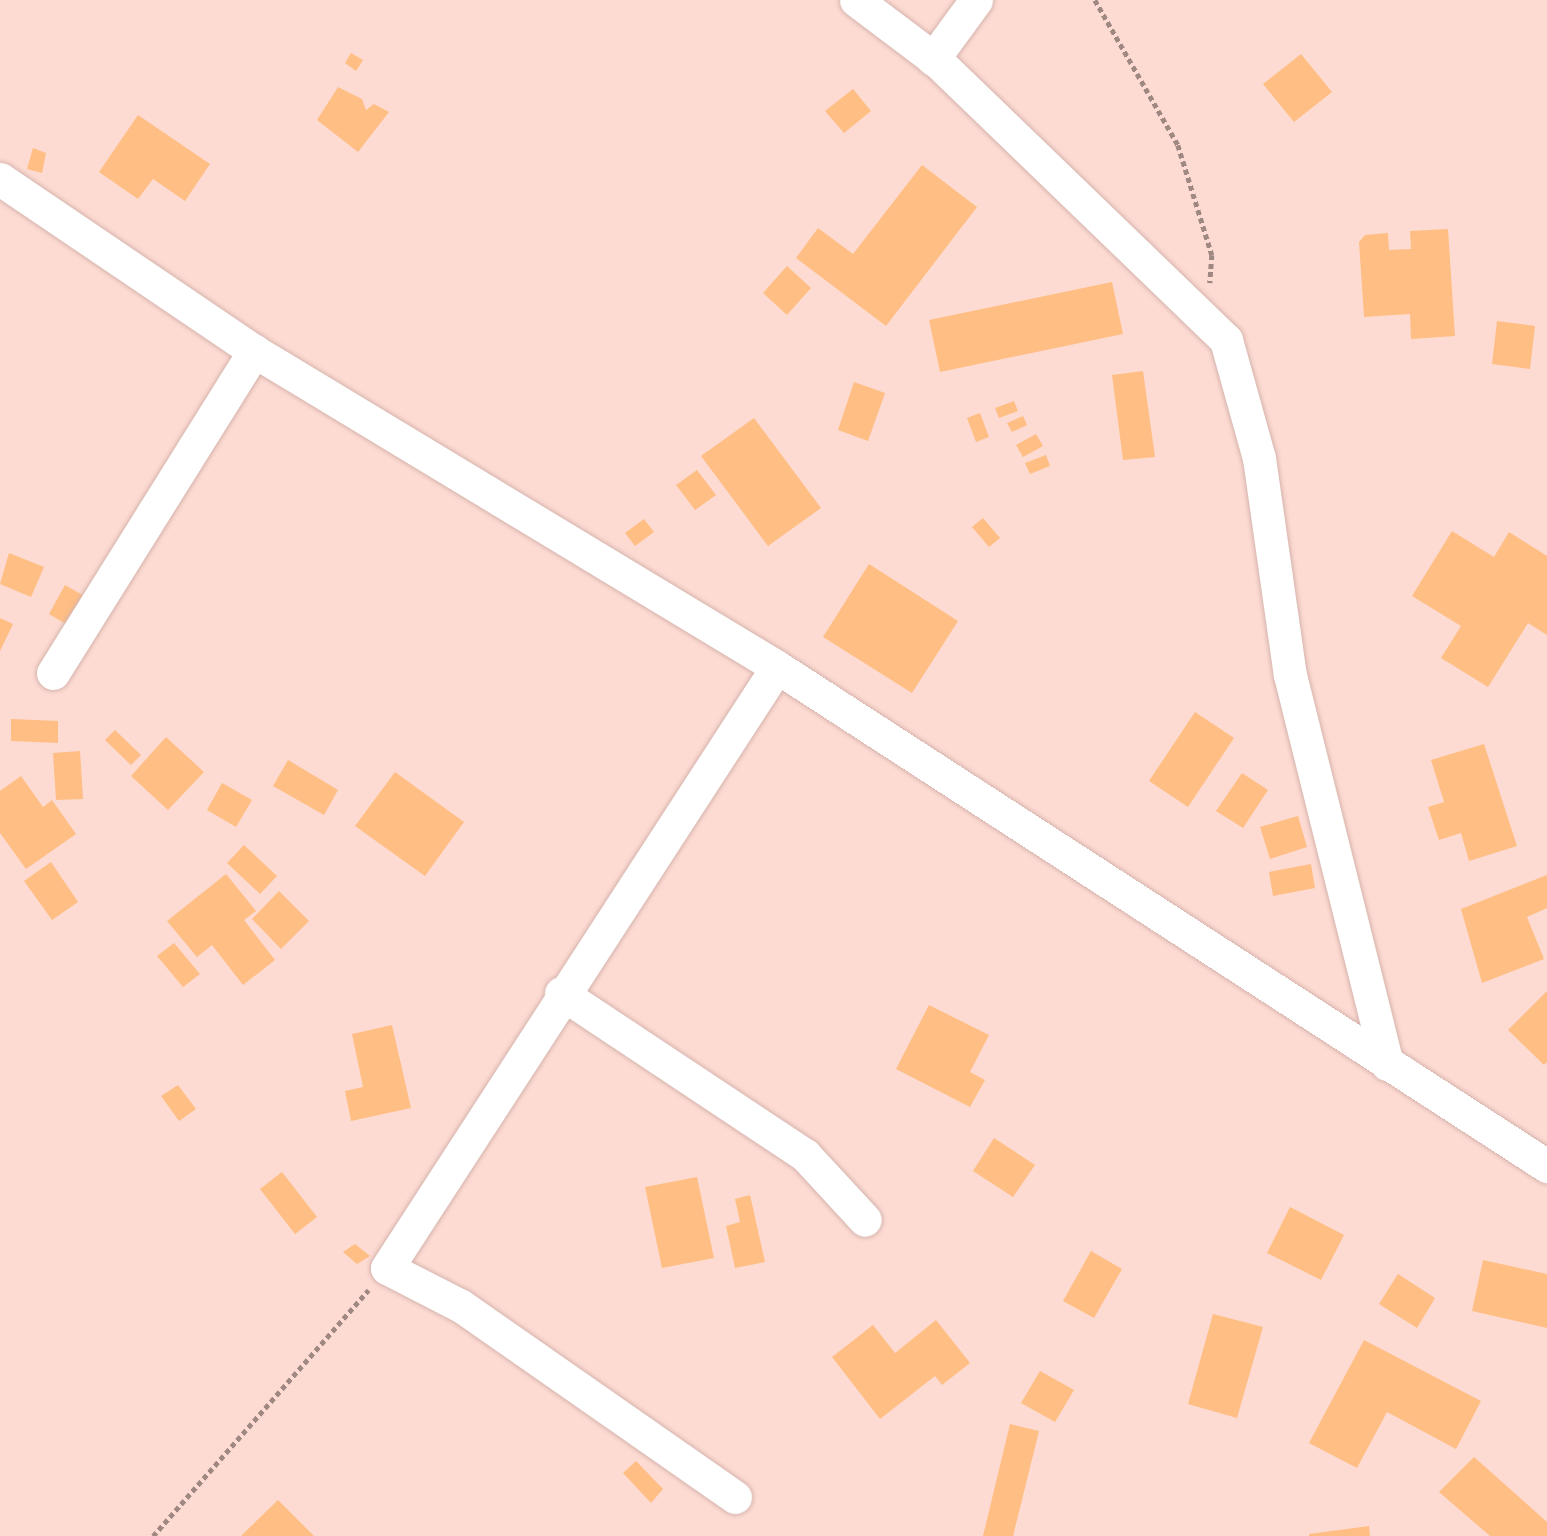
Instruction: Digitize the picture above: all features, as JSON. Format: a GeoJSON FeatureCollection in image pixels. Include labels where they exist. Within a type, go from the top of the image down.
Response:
{"type":"FeatureCollection","features":[{"type":"Feature","properties":{"kind":"street"},"geometry":{"type":"LineString","coordinates":[[856,0],[933,59],[1226,340],[1242,379],[1290,675],[1387,1063]]}},
{"type":"Feature","properties":{"kind":"street"},"geometry":{"type":"LineString","coordinates":[[933,59],[976,0]]}},
{"type":"Feature","properties":{"kind":"street"},"geometry":{"type":"LineString","coordinates":[[0,180],[254,351],[777,667],[1547,1166]]}},
{"type":"Feature","properties":{"kind":"street"},"geometry":{"type":"LineString","coordinates":[[53,673],[254,351]]}},
{"type":"Feature","properties":{"kind":"street"},"geometry":{"type":"LineString","coordinates":[[735,1497],[461,1306],[387,1268],[561,993],[777,667]]}},
{"type":"Feature","properties":{"kind":"street"},"geometry":{"type":"LineString","coordinates":[[561,993],[805,1155],[865,1220]]}},
{"type":"Feature","properties":{"kind":"path"},"geometry":{"type":"LineString","coordinates":[[1095,0],[1178,145],[1212,254],[1210,286],[1199,313]]}},
{"type":"Feature","properties":{"kind":"path"},"geometry":{"type":"LineString","coordinates":[[153,1536],[387,1268]]}},
{"type":"Feature","properties":{"kind":"building"},"geometry":{"type":"Polygon","coordinates":[[[351,53],[363,60],[356,71],[345,63],[351,53]]]}},
{"type":"Feature","properties":{"kind":"building"},"geometry":{"type":"Polygon","coordinates":[[[1301,54],[1332,92],[1294,122],[1263,84],[1301,54]]]}},
{"type":"Feature","properties":{"kind":"building"},"geometry":{"type":"Polygon","coordinates":[[[338,87],[362,99],[366,110],[374,104],[389,112],[358,152],[317,120],[338,87]]]}},
{"type":"Feature","properties":{"kind":"building"},"geometry":{"type":"Polygon","coordinates":[[[853,89],[871,111],[844,133],[825,111],[853,89]]]}},
{"type":"Feature","properties":{"kind":"building"},"geometry":{"type":"Polygon","coordinates":[[[138,115],[210,164],[185,201],[153,179],[138,199],[99,172],[138,115]]]}},
{"type":"Feature","properties":{"kind":"building"},"geometry":{"type":"Polygon","coordinates":[[[33,148],[46,153],[42,173],[27,169],[33,148]]]}},
{"type":"Feature","properties":{"kind":"building"},"geometry":{"type":"Polygon","coordinates":[[[922,165],[977,207],[886,326],[796,258],[818,228],[853,254],[922,165]]]}},
{"type":"Feature","properties":{"kind":"building"},"geometry":{"type":"Polygon","coordinates":[[[1448,229],[1455,336],[1411,339],[1410,314],[1364,317],[1359,242],[1365,235],[1388,233],[1389,250],[1411,249],[1410,231],[1448,229]]]}},
{"type":"Feature","properties":{"kind":"building"},"geometry":{"type":"Polygon","coordinates":[[[787,266],[811,288],[787,315],[763,293],[787,266]]]}},
{"type":"Feature","properties":{"kind":"building"},"geometry":{"type":"Polygon","coordinates":[[[1112,282],[1123,334],[940,372],[929,320],[1112,282]]]}},
{"type":"Feature","properties":{"kind":"building"},"geometry":{"type":"Polygon","coordinates":[[[1497,321],[1535,326],[1530,369],[1492,364],[1497,321]]]}},
{"type":"Feature","properties":{"kind":"building"},"geometry":{"type":"Polygon","coordinates":[[[1143,371],[1155,457],[1123,460],[1112,375],[1143,371]]]}},
{"type":"Feature","properties":{"kind":"building"},"geometry":{"type":"Polygon","coordinates":[[[854,382],[885,393],[868,441],[838,430],[854,382]]]}},
{"type":"Feature","properties":{"kind":"building"},"geometry":{"type":"Polygon","coordinates":[[[1014,401],[1018,411],[999,418],[995,408],[1014,401]]]}},
{"type":"Feature","properties":{"kind":"building"},"geometry":{"type":"Polygon","coordinates":[[[980,413],[989,437],[976,442],[967,418],[980,413]]]}},
{"type":"Feature","properties":{"kind":"building"},"geometry":{"type":"Polygon","coordinates":[[[1023,416],[1027,425],[1012,432],[1007,423],[1023,416]]]}},
{"type":"Feature","properties":{"kind":"building"},"geometry":{"type":"Polygon","coordinates":[[[754,418],[821,508],[768,546],[701,456],[754,418]]]}},
{"type":"Feature","properties":{"kind":"building"},"geometry":{"type":"Polygon","coordinates":[[[1036,434],[1043,446],[1023,457],[1016,445],[1036,434]]]}},
{"type":"Feature","properties":{"kind":"building"},"geometry":{"type":"Polygon","coordinates":[[[1046,455],[1050,466],[1030,474],[1025,463],[1046,455]]]}},
{"type":"Feature","properties":{"kind":"building"},"geometry":{"type":"Polygon","coordinates":[[[697,470],[716,495],[695,510],[676,485],[697,470]]]}},
{"type":"Feature","properties":{"kind":"building"},"geometry":{"type":"Polygon","coordinates":[[[983,518],[1000,538],[989,547],[972,527],[983,518]]]}},
{"type":"Feature","properties":{"kind":"building"},"geometry":{"type":"Polygon","coordinates":[[[644,519],[654,532],[635,546],[625,533],[644,519]]]}},
{"type":"Feature","properties":{"kind":"building"},"geometry":{"type":"Polygon","coordinates":[[[1452,531],[1494,557],[1509,532],[1547,556],[1547,635],[1528,623],[1488,687],[1441,658],[1461,626],[1412,596],[1452,531]]]}},
{"type":"Feature","properties":{"kind":"building"},"geometry":{"type":"Polygon","coordinates":[[[9,553],[44,567],[31,597],[0,584],[9,553]]]}},
{"type":"Feature","properties":{"kind":"building"},"geometry":{"type":"Polygon","coordinates":[[[869,564],[958,621],[912,693],[823,637],[869,564]]]}},
{"type":"Feature","properties":{"kind":"building"},"geometry":{"type":"Polygon","coordinates":[[[65,585],[88,598],[71,627],[49,614],[65,585]]]}},
{"type":"Feature","properties":{"kind":"building"},"geometry":{"type":"Polygon","coordinates":[[[0,618],[13,624],[0,651],[0,618]]]}},
{"type":"Feature","properties":{"kind":"building"},"geometry":{"type":"Polygon","coordinates":[[[1195,712],[1234,738],[1188,807],[1149,781],[1195,712]]]}},
{"type":"Feature","properties":{"kind":"building"},"geometry":{"type":"Polygon","coordinates":[[[11,719],[58,721],[58,743],[11,741],[11,719]]]}},
{"type":"Feature","properties":{"kind":"building"},"geometry":{"type":"Polygon","coordinates":[[[115,730],[141,755],[131,765],[105,740],[115,730]]]}},
{"type":"Feature","properties":{"kind":"building"},"geometry":{"type":"Polygon","coordinates":[[[166,737],[204,772],[168,810],[131,776],[166,737]]]}},
{"type":"Feature","properties":{"kind":"building"},"geometry":{"type":"Polygon","coordinates":[[[1484,744],[1517,846],[1469,861],[1461,833],[1439,840],[1428,807],[1444,802],[1431,760],[1484,744]]]}},
{"type":"Feature","properties":{"kind":"building"},"geometry":{"type":"Polygon","coordinates":[[[80,751],[83,799],[56,800],[53,753],[80,751]]]}},
{"type":"Feature","properties":{"kind":"building"},"geometry":{"type":"Polygon","coordinates":[[[288,760],[338,790],[324,815],[273,786],[288,760]]]}},
{"type":"Feature","properties":{"kind":"building"},"geometry":{"type":"Polygon","coordinates":[[[395,772],[464,822],[425,876],[355,826],[395,772]]]}},
{"type":"Feature","properties":{"kind":"building"},"geometry":{"type":"Polygon","coordinates":[[[1242,773],[1268,790],[1243,828],[1216,811],[1242,773]]]}},
{"type":"Feature","properties":{"kind":"building"},"geometry":{"type":"Polygon","coordinates":[[[21,776],[43,807],[52,800],[76,834],[26,869],[0,833],[0,791],[21,776]]]}},
{"type":"Feature","properties":{"kind":"building"},"geometry":{"type":"Polygon","coordinates":[[[222,783],[252,800],[236,827],[207,810],[222,783]]]}},
{"type":"Feature","properties":{"kind":"building"},"geometry":{"type":"Polygon","coordinates":[[[1298,816],[1307,847],[1270,859],[1260,827],[1298,816]]]}},
{"type":"Feature","properties":{"kind":"building"},"geometry":{"type":"Polygon","coordinates":[[[244,845],[277,876],[260,894],[227,863],[244,845]]]}},
{"type":"Feature","properties":{"kind":"building"},"geometry":{"type":"Polygon","coordinates":[[[51,862],[78,902],[52,920],[24,881],[51,862]]]}},
{"type":"Feature","properties":{"kind":"building"},"geometry":{"type":"Polygon","coordinates":[[[1311,864],[1315,888],[1273,896],[1269,872],[1311,864]]]}},
{"type":"Feature","properties":{"kind":"building"},"geometry":{"type":"Polygon","coordinates":[[[226,874],[256,911],[244,920],[275,960],[243,985],[212,945],[197,957],[167,921],[226,874]]]}},
{"type":"Feature","properties":{"kind":"building"},"geometry":{"type":"Polygon","coordinates":[[[1547,875],[1547,908],[1527,917],[1544,959],[1482,983],[1461,909],[1547,875]]]}},
{"type":"Feature","properties":{"kind":"building"},"geometry":{"type":"Polygon","coordinates":[[[279,891],[309,921],[281,949],[252,919],[279,891]]]}},
{"type":"Feature","properties":{"kind":"building"},"geometry":{"type":"Polygon","coordinates":[[[174,943],[200,974],[183,987],[157,956],[174,943]]]}},
{"type":"Feature","properties":{"kind":"building"},"geometry":{"type":"Polygon","coordinates":[[[1547,991],[1547,1062],[1544,1065],[1508,1030],[1547,991]]]}},
{"type":"Feature","properties":{"kind":"building"},"geometry":{"type":"Polygon","coordinates":[[[929,1005],[989,1035],[970,1072],[985,1080],[970,1107],[896,1069],[929,1005]]]}},
{"type":"Feature","properties":{"kind":"building"},"geometry":{"type":"Polygon","coordinates":[[[392,1025],[411,1108],[351,1121],[345,1091],[363,1087],[352,1034],[392,1025]]]}},
{"type":"Feature","properties":{"kind":"building"},"geometry":{"type":"Polygon","coordinates":[[[178,1085],[196,1109],[179,1121],[161,1096],[178,1085]]]}},
{"type":"Feature","properties":{"kind":"building"},"geometry":{"type":"Polygon","coordinates":[[[994,1138],[1035,1165],[1013,1197],[973,1171],[994,1138]]]}},
{"type":"Feature","properties":{"kind":"building"},"geometry":{"type":"Polygon","coordinates":[[[282,1172],[317,1217],[295,1234],[260,1189],[282,1172]]]}},
{"type":"Feature","properties":{"kind":"building"},"geometry":{"type":"Polygon","coordinates":[[[697,1177],[714,1258],[662,1268],[645,1187],[697,1177]]]}},
{"type":"Feature","properties":{"kind":"building"},"geometry":{"type":"Polygon","coordinates":[[[750,1195],[765,1262],[735,1268],[726,1226],[740,1222],[735,1199],[750,1195]]]}},
{"type":"Feature","properties":{"kind":"building"},"geometry":{"type":"Polygon","coordinates":[[[1290,1207],[1344,1235],[1321,1280],[1267,1253],[1290,1207]]]}},
{"type":"Feature","properties":{"kind":"building"},"geometry":{"type":"Polygon","coordinates":[[[355,1244],[370,1256],[357,1264],[343,1252],[355,1244]]]}},
{"type":"Feature","properties":{"kind":"building"},"geometry":{"type":"Polygon","coordinates":[[[1091,1251],[1122,1269],[1094,1318],[1063,1301],[1091,1251]]]}},
{"type":"Feature","properties":{"kind":"building"},"geometry":{"type":"Polygon","coordinates":[[[1483,1260],[1547,1274],[1547,1328],[1472,1311],[1483,1260]]]}},
{"type":"Feature","properties":{"kind":"building"},"geometry":{"type":"Polygon","coordinates":[[[1398,1274],[1435,1298],[1417,1328],[1379,1304],[1398,1274]]]}},
{"type":"Feature","properties":{"kind":"building"},"geometry":{"type":"Polygon","coordinates":[[[1213,1314],[1263,1327],[1237,1418],[1188,1404],[1213,1314]]]}},
{"type":"Feature","properties":{"kind":"building"},"geometry":{"type":"Polygon","coordinates":[[[936,1320],[970,1363],[942,1385],[935,1376],[880,1419],[832,1357],[873,1325],[895,1353],[936,1320]]]}},
{"type":"Feature","properties":{"kind":"building"},"geometry":{"type":"Polygon","coordinates":[[[1364,1340],[1481,1401],[1456,1449],[1387,1412],[1357,1468],[1309,1443],[1364,1340]]]}},
{"type":"Feature","properties":{"kind":"building"},"geometry":{"type":"Polygon","coordinates":[[[1040,1371],[1074,1390],[1055,1422],[1021,1403],[1040,1371]]]}},
{"type":"Feature","properties":{"kind":"building"},"geometry":{"type":"Polygon","coordinates":[[[1010,1424],[1039,1431],[1013,1536],[983,1536],[1010,1424]]]}},
{"type":"Feature","properties":{"kind":"building"},"geometry":{"type":"Polygon","coordinates":[[[1474,1457],[1547,1522],[1547,1536],[1490,1536],[1439,1492],[1474,1457]]]}},
{"type":"Feature","properties":{"kind":"building"},"geometry":{"type":"Polygon","coordinates":[[[636,1461],[663,1489],[651,1503],[623,1473],[636,1461]]]}},
{"type":"Feature","properties":{"kind":"building"},"geometry":{"type":"Polygon","coordinates":[[[278,1500],[314,1536],[241,1536],[278,1500]]]}},
{"type":"Feature","properties":{"kind":"building"},"geometry":{"type":"Polygon","coordinates":[[[1369,1526],[1370,1536],[1309,1536],[1309,1534],[1369,1526]]]}}]}
